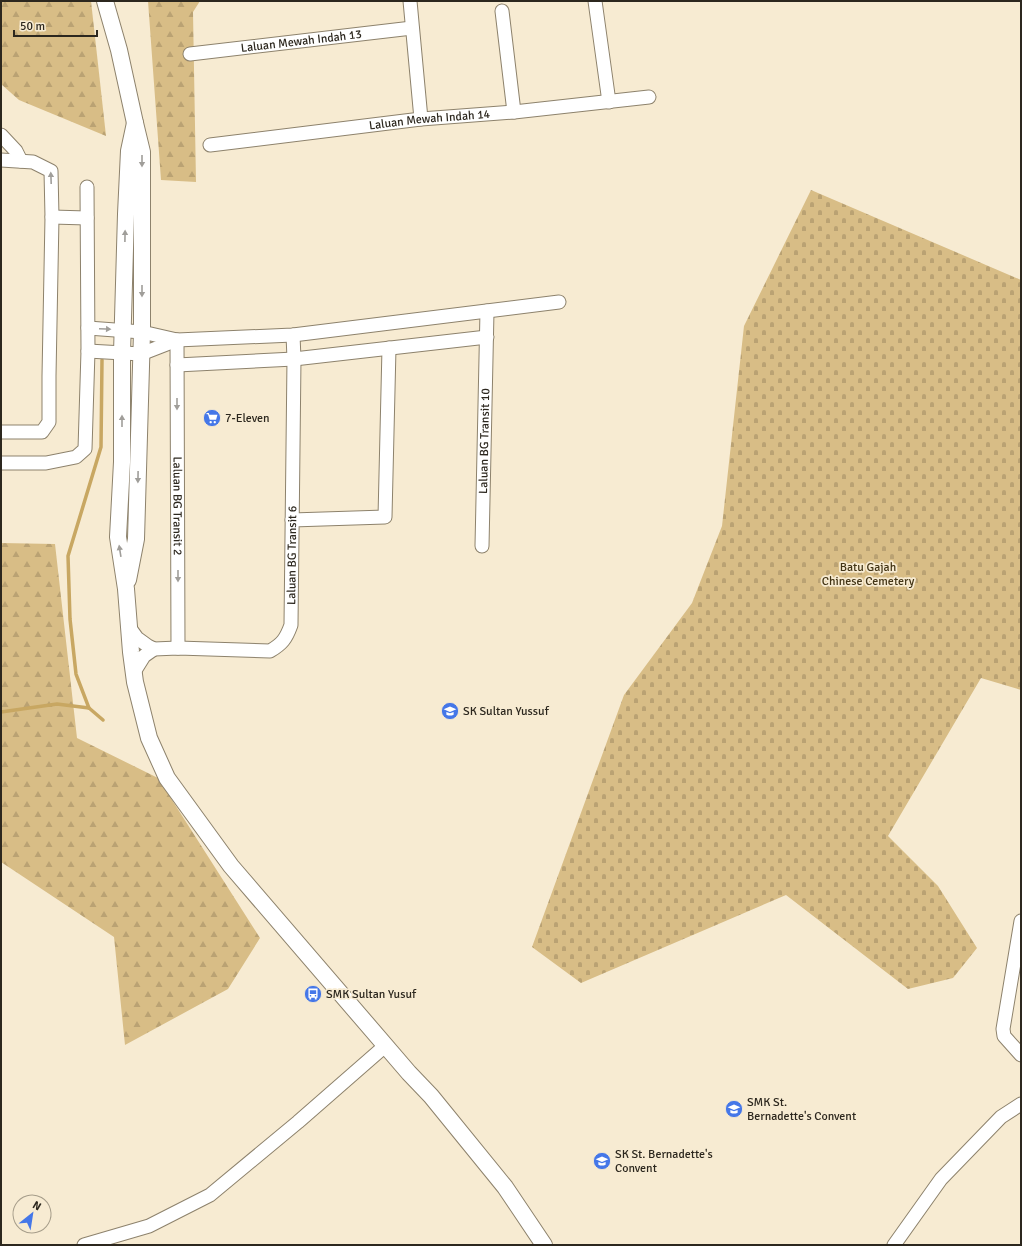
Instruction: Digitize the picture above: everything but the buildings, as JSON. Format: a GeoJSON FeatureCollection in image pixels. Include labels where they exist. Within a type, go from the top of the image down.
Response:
{"type":"FeatureCollection","features":[{"type":"Feature","properties":{"kind":"main road"},"geometry":{"type":"LineString","coordinates":[[105,1],[119,50],[134,123],[142,152],[142,332],[136,539],[126,589]]}},
{"type":"Feature","properties":{"kind":"main road"},"geometry":{"type":"LineString","coordinates":[[134,123],[129,151],[126,214],[122,353],[122,462],[118,536],[126,589],[135,682],[149,738],[167,778],[231,866],[385,1046],[431,1096],[505,1187],[544,1245]]}},
{"type":"Feature","properties":{"kind":"street"},"geometry":{"type":"LineString","coordinates":[[410,1],[421,119]]}},
{"type":"Feature","properties":{"kind":"street"},"geometry":{"type":"LineString","coordinates":[[595,1],[609,102]]}},
{"type":"Feature","properties":{"kind":"street"},"geometry":{"type":"LineString","coordinates":[[502,11],[514,112]]}},
{"type":"Feature","properties":{"kind":"street","name":"Laluan Mewah Indah 13"},"geometry":{"type":"LineString","coordinates":[[190,54],[412,28]]}},
{"type":"Feature","properties":{"kind":"street","name":"Laluan Mewah Indah 14"},"geometry":{"type":"LineString","coordinates":[[210,145],[421,119],[514,112],[649,97]]}},
{"type":"Feature","properties":{"kind":"street"},"geometry":{"type":"LineString","coordinates":[[1,135],[16,151],[21,161]]}},
{"type":"Feature","properties":{"kind":"street"},"geometry":{"type":"LineString","coordinates":[[1,160],[33,162],[51,171],[52,217],[49,422],[42,432],[1,432]]}},
{"type":"Feature","properties":{"kind":"street"},"geometry":{"type":"LineString","coordinates":[[1,463],[46,463],[76,457],[85,449],[88,351],[87,187]]}},
{"type":"Feature","properties":{"kind":"street"},"geometry":{"type":"LineString","coordinates":[[52,217],[87,218]]}},
{"type":"Feature","properties":{"kind":"street"},"geometry":{"type":"LineString","coordinates":[[88,328],[142,332],[177,340],[293,335],[559,302]]}},
{"type":"Feature","properties":{"kind":"street","name":"Laluan BG Transit 10"},"geometry":{"type":"LineString","coordinates":[[482,546],[487,311]]}},
{"type":"Feature","properties":{"kind":"street","name":"Laluan BG Transit 6"},"geometry":{"type":"LineString","coordinates":[[129,628],[136,638],[154,648],[270,651],[280,645],[288,634],[290,625],[292,520],[293,335]]}},
{"type":"Feature","properties":{"kind":"street"},"geometry":{"type":"LineString","coordinates":[[177,365],[294,359],[487,337]]}},
{"type":"Feature","properties":{"kind":"street"},"geometry":{"type":"LineString","coordinates":[[88,351],[141,354],[177,340]]}},
{"type":"Feature","properties":{"kind":"street","name":"Laluan BG Transit 2"},"geometry":{"type":"LineString","coordinates":[[177,340],[178,648]]}},
{"type":"Feature","properties":{"kind":"street"},"geometry":{"type":"LineString","coordinates":[[292,520],[385,517],[389,348]]}},
{"type":"Feature","properties":{"kind":"street"},"geometry":{"type":"LineString","coordinates":[[134,672],[144,656],[154,648]]}},
{"type":"Feature","properties":{"kind":"street"},"geometry":{"type":"LineString","coordinates":[[1021,921],[1003,1029],[1004,1036],[1021,1055]]}},
{"type":"Feature","properties":{"kind":"street"},"geometry":{"type":"LineString","coordinates":[[84,1245],[149,1226],[210,1195],[298,1122],[385,1046]]}},
{"type":"Feature","properties":{"kind":"street"},"geometry":{"type":"LineString","coordinates":[[894,1245],[941,1179],[1001,1117],[1019,1107]]}},
{"type":"Feature","properties":{"kind":"green space"},"geometry":{"type":"Polygon","coordinates":[[[1,1],[91,1],[106,136],[19,100],[1,84],[1,1]]]}},
{"type":"Feature","properties":{"kind":"green space"},"geometry":{"type":"Polygon","coordinates":[[[148,1],[200,1],[193,12],[196,182],[161,180],[148,1]]]}},
{"type":"Feature","properties":{"kind":"green space","name":"Batu Gajah Chinese Cemetery"},"geometry":{"type":"Polygon","coordinates":[[[811,190],[1021,280],[1021,690],[981,678],[888,836],[938,886],[977,948],[953,978],[908,989],[786,895],[581,983],[532,947],[624,695],[692,603],[722,526],[744,326],[811,190]]]}},
{"type":"Feature","properties":{"kind":"green space"},"geometry":{"type":"Polygon","coordinates":[[[1,543],[55,544],[77,738],[158,778],[260,938],[228,989],[125,1045],[114,937],[1,862],[1,543]]]}},
{"type":"Feature","properties":{"kind":"waterway"},"geometry":{"type":"LineString","coordinates":[[89,708],[76,674],[70,619],[68,556],[101,447],[102,360]]}},
{"type":"Feature","properties":{"kind":"waterway"},"geometry":{"type":"LineString","coordinates":[[1,712],[57,704],[89,708],[103,720]]}},
{"type":"Feature","properties":{"kind":"place","name":"7-Eleven"},"geometry":{"type":"Point","coordinates":[212,418]}},
{"type":"Feature","properties":{"kind":"place","name":"SK Sultan Yussuf"},"geometry":{"type":"Point","coordinates":[450,711]}},
{"type":"Feature","properties":{"kind":"place","name":"SMK Sultan Yusuf"},"geometry":{"type":"Point","coordinates":[313,994]}},
{"type":"Feature","properties":{"kind":"place","name":"SMK St. Bernadette's Convent"},"geometry":{"type":"Point","coordinates":[734,1109]}},
{"type":"Feature","properties":{"kind":"place","name":"SK St. Bernadette's Convent"},"geometry":{"type":"Point","coordinates":[602,1161]}}]}
